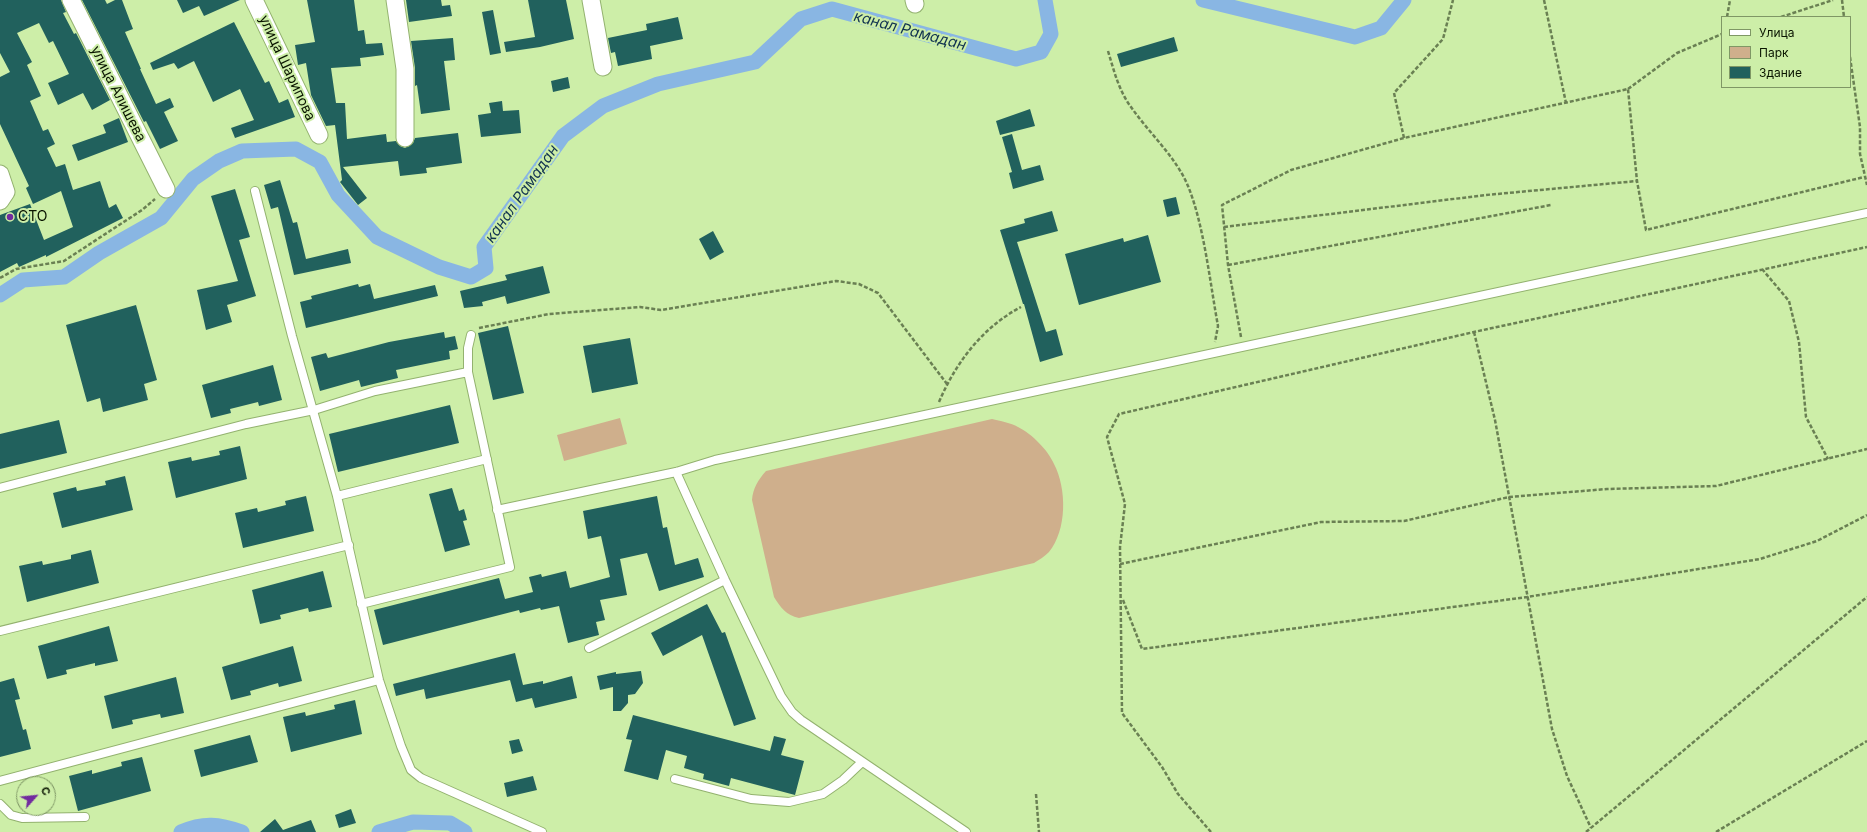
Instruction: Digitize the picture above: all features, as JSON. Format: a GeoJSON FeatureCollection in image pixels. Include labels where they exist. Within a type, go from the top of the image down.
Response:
{"type":"FeatureCollection","features":[{"type":"Feature","properties":{"kind":"street","name":"улица Алишева"},"geometry":{"type":"LineString","coordinates":[[71,0],[166,189]]}},
{"type":"Feature","properties":{"kind":"street","name":"улица Шарипова"},"geometry":{"type":"LineString","coordinates":[[254,0],[318,135]]}},
{"type":"Feature","properties":{"kind":"street"},"geometry":{"type":"LineString","coordinates":[[395,0],[405,69],[405,138]]}},
{"type":"Feature","properties":{"kind":"street"},"geometry":{"type":"LineString","coordinates":[[591,0],[604,68]]}},
{"type":"Feature","properties":{"kind":"street"},"geometry":{"type":"LineString","coordinates":[[0,174],[6,187],[2,198]]}},
{"type":"Feature","properties":{"kind":"lane"},"geometry":{"type":"LineString","coordinates":[[255,191],[292,336],[337,496],[379,680],[401,746],[411,770],[422,778],[542,832]]}},
{"type":"Feature","properties":{"kind":"lane"},"geometry":{"type":"LineString","coordinates":[[498,510],[676,472],[715,460],[1867,213]]}},
{"type":"Feature","properties":{"kind":"lane"},"geometry":{"type":"LineString","coordinates":[[361,604],[510,566],[468,372],[468,348],[471,335]]}},
{"type":"Feature","properties":{"kind":"lane"},"geometry":{"type":"LineString","coordinates":[[0,488],[246,424],[314,410],[375,392],[468,372]]}},
{"type":"Feature","properties":{"kind":"lane"},"geometry":{"type":"LineString","coordinates":[[337,496],[487,459]]}},
{"type":"Feature","properties":{"kind":"lane"},"geometry":{"type":"LineString","coordinates":[[676,472],[725,580],[781,696],[792,712],[862,762],[966,832]]}},
{"type":"Feature","properties":{"kind":"lane"},"geometry":{"type":"LineString","coordinates":[[0,631],[349,545]]}},
{"type":"Feature","properties":{"kind":"lane"},"geometry":{"type":"LineString","coordinates":[[589,648],[725,580]]}},
{"type":"Feature","properties":{"kind":"lane"},"geometry":{"type":"LineString","coordinates":[[0,780],[379,680]]}},
{"type":"Feature","properties":{"kind":"lane"},"geometry":{"type":"LineString","coordinates":[[676,779],[751,799],[789,802],[823,794],[843,780],[862,762]]}},
{"type":"Feature","properties":{"kind":"lane"},"geometry":{"type":"LineString","coordinates":[[0,804],[11,815],[22,818],[84,817]]}},
{"type":"Feature","properties":{"kind":"path"},"geometry":{"type":"LineString","coordinates":[[1404,138],[1394,93],[1443,39],[1453,0]]}},
{"type":"Feature","properties":{"kind":"path"},"geometry":{"type":"LineString","coordinates":[[1544,0],[1566,103]]}},
{"type":"Feature","properties":{"kind":"path"},"geometry":{"type":"LineString","coordinates":[[1727,16],[1730,0]]}},
{"type":"Feature","properties":{"kind":"path"},"geometry":{"type":"LineString","coordinates":[[1784,16],[1833,0]]}},
{"type":"Feature","properties":{"kind":"path"},"geometry":{"type":"LineString","coordinates":[[1842,0],[1844,16]]}},
{"type":"Feature","properties":{"kind":"path"},"geometry":{"type":"LineString","coordinates":[[1242,347],[1228,265],[1222,205],[1291,170],[1404,138],[1628,89],[1677,53],[1721,34]]}},
{"type":"Feature","properties":{"kind":"path"},"geometry":{"type":"LineString","coordinates":[[1108,52],[1118,82],[1130,106],[1171,159],[1188,185],[1199,223],[1218,326],[1218,334],[1214,344],[1202,355]]}},
{"type":"Feature","properties":{"kind":"path"},"geometry":{"type":"LineString","coordinates":[[1851,64],[1860,127],[1860,154],[1867,185]]}},
{"type":"Feature","properties":{"kind":"path"},"geometry":{"type":"LineString","coordinates":[[1628,89],[1637,181],[1646,230],[1864,177]]}},
{"type":"Feature","properties":{"kind":"path"},"geometry":{"type":"LineString","coordinates":[[1224,227],[1486,195],[1637,181]]}},
{"type":"Feature","properties":{"kind":"path"},"geometry":{"type":"LineString","coordinates":[[0,278],[16,269],[64,261],[142,210],[166,189]]}},
{"type":"Feature","properties":{"kind":"path"},"geometry":{"type":"LineString","coordinates":[[1228,265],[1551,205]]}},
{"type":"Feature","properties":{"kind":"path"},"geometry":{"type":"LineString","coordinates":[[1212,832],[1178,794],[1162,767],[1122,712],[1122,598],[1120,547],[1125,504],[1107,437],[1119,414],[1474,332],[1867,246]]}},
{"type":"Feature","properties":{"kind":"path"},"geometry":{"type":"LineString","coordinates":[[1762,269],[1789,301],[1799,342],[1806,417],[1828,459]]}},
{"type":"Feature","properties":{"kind":"path"},"geometry":{"type":"LineString","coordinates":[[471,335],[475,330],[485,326],[549,314],[640,307],[661,310],[836,281],[859,284],[878,293],[946,384]]}},
{"type":"Feature","properties":{"kind":"path"},"geometry":{"type":"LineString","coordinates":[[934,414],[946,384],[970,348],[1002,317],[1021,307]]}},
{"type":"Feature","properties":{"kind":"path"},"geometry":{"type":"LineString","coordinates":[[1474,332],[1495,420],[1552,729],[1567,776],[1591,828]]}},
{"type":"Feature","properties":{"kind":"path"},"geometry":{"type":"LineString","coordinates":[[1120,564],[1321,522],[1404,521],[1509,497],[1607,489],[1716,486],[1867,449]]}},
{"type":"Feature","properties":{"kind":"path"},"geometry":{"type":"LineString","coordinates":[[1122,598],[1142,649],[1527,597],[1760,559],[1817,541],[1867,515]]}},
{"type":"Feature","properties":{"kind":"path"},"geometry":{"type":"LineString","coordinates":[[1586,832],[1867,597]]}},
{"type":"Feature","properties":{"kind":"path"},"geometry":{"type":"LineString","coordinates":[[1716,832],[1867,741]]}},
{"type":"Feature","properties":{"kind":"path"},"geometry":{"type":"LineString","coordinates":[[1036,794],[1039,832]]}},
{"type":"Feature","properties":{"kind":"green space"},"geometry":{"type":"Polygon","coordinates":[[[620,418],[627,444],[564,461],[557,435],[620,418]]]}},
{"type":"Feature","properties":{"kind":"green space"},"geometry":{"type":"Polygon","coordinates":[[[992,419],[1005,422],[1023,430],[1044,448],[1054,464],[1061,485],[1063,509],[1059,532],[1055,543],[1049,552],[1034,563],[799,618],[787,613],[782,608],[774,597],[752,500],[756,484],[766,471],[992,419]]]}},
{"type":"Feature","properties":{"kind":"building"},"geometry":{"type":"Polygon","coordinates":[[[0,0],[61,0],[66,12],[63,13],[74,34],[76,33],[110,100],[92,110],[83,93],[58,105],[48,83],[69,74],[53,41],[49,43],[39,23],[17,33],[32,62],[27,65],[41,96],[30,101],[43,131],[48,129],[55,144],[47,148],[56,167],[65,164],[73,190],[100,181],[109,208],[116,204],[123,218],[46,257],[46,255],[19,267],[17,263],[0,272],[0,215],[30,204],[44,240],[73,227],[61,191],[33,204],[26,188],[29,186],[0,124],[0,77],[10,72],[0,53],[0,0]]]}},
{"type":"Feature","properties":{"kind":"building"},"geometry":{"type":"Polygon","coordinates":[[[82,0],[105,0],[107,4],[115,0],[122,0],[133,29],[125,32],[156,104],[170,98],[174,107],[164,112],[178,141],[160,149],[146,121],[144,122],[82,0]]]}},
{"type":"Feature","properties":{"kind":"building"},"geometry":{"type":"Polygon","coordinates":[[[177,0],[240,0],[204,16],[199,6],[183,13],[177,0]]]}},
{"type":"Feature","properties":{"kind":"building"},"geometry":{"type":"Polygon","coordinates":[[[307,0],[354,0],[358,31],[364,30],[366,44],[382,43],[384,55],[360,58],[361,66],[331,68],[336,103],[345,103],[347,139],[386,134],[387,142],[396,141],[400,146],[405,148],[413,143],[415,138],[458,133],[462,163],[426,168],[427,173],[400,176],[398,161],[343,167],[367,198],[358,205],[340,182],[342,180],[335,125],[326,126],[311,95],[306,63],[298,65],[295,45],[315,42],[307,0]]]}},
{"type":"Feature","properties":{"kind":"building"},"geometry":{"type":"Polygon","coordinates":[[[406,0],[441,0],[442,6],[450,5],[452,16],[409,22],[406,0]]]}},
{"type":"Feature","properties":{"kind":"building"},"geometry":{"type":"Polygon","coordinates":[[[528,0],[566,0],[574,39],[540,47],[506,52],[504,42],[535,37],[528,0]]]}},
{"type":"Feature","properties":{"kind":"building"},"geometry":{"type":"Polygon","coordinates":[[[493,10],[501,53],[490,55],[482,12],[493,10]]]}},
{"type":"Feature","properties":{"kind":"building"},"geometry":{"type":"Polygon","coordinates":[[[678,17],[683,39],[650,46],[652,59],[618,66],[615,52],[611,53],[608,38],[647,30],[646,24],[678,17]]]}},
{"type":"Feature","properties":{"kind":"building"},"geometry":{"type":"Polygon","coordinates":[[[234,22],[265,83],[269,81],[279,103],[288,99],[295,117],[235,138],[231,128],[254,120],[240,89],[213,102],[194,61],[178,69],[174,63],[153,70],[150,63],[234,22]]]}},
{"type":"Feature","properties":{"kind":"building"},"geometry":{"type":"Polygon","coordinates":[[[1174,37],[1178,51],[1121,67],[1117,54],[1174,37]]]}},
{"type":"Feature","properties":{"kind":"building"},"geometry":{"type":"Polygon","coordinates":[[[453,38],[455,60],[444,61],[450,110],[421,114],[417,85],[415,86],[415,68],[411,41],[453,38]]]}},
{"type":"Feature","properties":{"kind":"building"},"geometry":{"type":"Polygon","coordinates":[[[568,77],[570,88],[553,92],[551,81],[568,77]]]}},
{"type":"Feature","properties":{"kind":"building"},"geometry":{"type":"Polygon","coordinates":[[[502,101],[503,111],[519,110],[521,133],[481,137],[478,115],[491,113],[489,103],[502,101]]]}},
{"type":"Feature","properties":{"kind":"building"},"geometry":{"type":"Polygon","coordinates":[[[1030,109],[1035,126],[1000,135],[996,121],[1030,109]]]}},
{"type":"Feature","properties":{"kind":"building"},"geometry":{"type":"Polygon","coordinates":[[[119,118],[128,142],[78,161],[72,145],[106,133],[103,125],[119,118]]]}},
{"type":"Feature","properties":{"kind":"building"},"geometry":{"type":"Polygon","coordinates":[[[1012,134],[1022,170],[1040,165],[1044,180],[1013,189],[1009,173],[1012,172],[1002,137],[1012,134]]]}},
{"type":"Feature","properties":{"kind":"building"},"geometry":{"type":"Polygon","coordinates":[[[280,180],[293,223],[297,222],[306,259],[348,249],[351,263],[294,275],[278,207],[271,209],[264,185],[280,180]]]}},
{"type":"Feature","properties":{"kind":"building"},"geometry":{"type":"Polygon","coordinates":[[[235,189],[250,237],[239,240],[256,296],[227,305],[232,322],[206,330],[197,290],[238,281],[211,196],[235,189]]]}},
{"type":"Feature","properties":{"kind":"building"},"geometry":{"type":"Polygon","coordinates":[[[1176,197],[1180,214],[1167,217],[1163,200],[1176,197]]]}},
{"type":"Feature","properties":{"kind":"building"},"geometry":{"type":"Polygon","coordinates":[[[1052,211],[1058,231],[1017,242],[1046,332],[1056,329],[1063,355],[1040,362],[1024,304],[1000,230],[1025,223],[1024,219],[1052,211]]]}},
{"type":"Feature","properties":{"kind":"building"},"geometry":{"type":"Polygon","coordinates":[[[713,231],[724,252],[710,260],[699,239],[713,231]]]}},
{"type":"Feature","properties":{"kind":"building"},"geometry":{"type":"Polygon","coordinates":[[[1148,235],[1161,282],[1079,305],[1065,254],[1123,238],[1124,242],[1148,235]]]}},
{"type":"Feature","properties":{"kind":"building"},"geometry":{"type":"Polygon","coordinates":[[[543,266],[550,293],[507,304],[505,296],[482,302],[483,306],[464,308],[460,291],[507,280],[505,275],[543,266]]]}},
{"type":"Feature","properties":{"kind":"building"},"geometry":{"type":"Polygon","coordinates":[[[358,284],[359,287],[370,284],[374,299],[435,285],[438,296],[306,328],[300,302],[312,299],[311,296],[358,284]]]}},
{"type":"Feature","properties":{"kind":"building"},"geometry":{"type":"Polygon","coordinates":[[[136,305],[157,380],[144,384],[148,400],[103,412],[100,398],[87,402],[66,325],[136,305]]]}},
{"type":"Feature","properties":{"kind":"building"},"geometry":{"type":"Polygon","coordinates":[[[508,326],[524,393],[493,400],[478,333],[508,326]]]}},
{"type":"Feature","properties":{"kind":"building"},"geometry":{"type":"Polygon","coordinates":[[[444,332],[445,338],[455,336],[458,349],[449,351],[450,359],[396,370],[398,378],[361,387],[359,380],[320,391],[311,357],[326,353],[328,358],[389,342],[444,332]]]}},
{"type":"Feature","properties":{"kind":"building"},"geometry":{"type":"Polygon","coordinates":[[[630,338],[638,384],[592,393],[583,346],[630,338]]]}},
{"type":"Feature","properties":{"kind":"building"},"geometry":{"type":"Polygon","coordinates":[[[273,365],[282,400],[259,406],[258,402],[230,409],[231,413],[211,418],[202,385],[273,365]]]}},
{"type":"Feature","properties":{"kind":"building"},"geometry":{"type":"Polygon","coordinates":[[[450,405],[459,443],[338,472],[329,434],[450,405]]]}},
{"type":"Feature","properties":{"kind":"building"},"geometry":{"type":"Polygon","coordinates":[[[59,420],[67,453],[0,469],[0,434],[59,420]]]}},
{"type":"Feature","properties":{"kind":"building"},"geometry":{"type":"Polygon","coordinates":[[[240,446],[247,479],[176,498],[168,462],[191,457],[192,461],[220,455],[219,451],[240,446]]]}},
{"type":"Feature","properties":{"kind":"building"},"geometry":{"type":"Polygon","coordinates":[[[125,476],[133,510],[62,528],[53,493],[76,487],[77,491],[106,485],[105,481],[125,476]]]}},
{"type":"Feature","properties":{"kind":"building"},"geometry":{"type":"Polygon","coordinates":[[[452,488],[459,511],[464,509],[467,520],[463,521],[470,545],[445,552],[429,494],[452,488]]]}},
{"type":"Feature","properties":{"kind":"building"},"geometry":{"type":"Polygon","coordinates":[[[306,496],[314,531],[243,548],[235,513],[257,508],[258,512],[286,505],[285,501],[306,496]]]}},
{"type":"Feature","properties":{"kind":"building"},"geometry":{"type":"Polygon","coordinates":[[[657,496],[663,528],[667,527],[675,565],[698,558],[704,577],[659,591],[647,553],[620,559],[627,595],[600,600],[605,620],[596,622],[599,635],[568,643],[559,606],[541,610],[540,608],[520,613],[519,610],[383,645],[374,610],[499,578],[505,599],[533,592],[529,577],[541,574],[542,577],[566,571],[570,588],[610,577],[601,536],[588,539],[583,511],[657,496]]]}},
{"type":"Feature","properties":{"kind":"building"},"geometry":{"type":"Polygon","coordinates":[[[91,550],[99,583],[27,602],[19,566],[42,561],[43,565],[71,559],[71,555],[91,550]]]}},
{"type":"Feature","properties":{"kind":"building"},"geometry":{"type":"Polygon","coordinates":[[[323,571],[332,607],[309,612],[308,608],[280,615],[281,619],[260,624],[252,590],[323,571]]]}},
{"type":"Feature","properties":{"kind":"building"},"geometry":{"type":"Polygon","coordinates":[[[707,604],[722,633],[725,632],[756,719],[734,726],[702,635],[663,656],[651,633],[707,604]]]}},
{"type":"Feature","properties":{"kind":"building"},"geometry":{"type":"Polygon","coordinates":[[[109,626],[118,661],[95,666],[95,663],[66,670],[67,674],[47,679],[38,646],[109,626]]]}},
{"type":"Feature","properties":{"kind":"building"},"geometry":{"type":"Polygon","coordinates":[[[293,646],[302,681],[279,687],[278,683],[250,691],[251,695],[231,700],[222,667],[293,646]]]}},
{"type":"Feature","properties":{"kind":"building"},"geometry":{"type":"Polygon","coordinates":[[[515,653],[523,685],[543,681],[543,684],[572,676],[577,698],[535,708],[532,698],[516,702],[510,680],[426,699],[424,689],[396,696],[393,684],[515,653]]]}},
{"type":"Feature","properties":{"kind":"building"},"geometry":{"type":"Polygon","coordinates":[[[641,671],[643,683],[635,694],[628,695],[628,703],[621,711],[613,711],[613,687],[600,690],[597,676],[616,672],[616,674],[641,671]]]}},
{"type":"Feature","properties":{"kind":"building"},"geometry":{"type":"Polygon","coordinates":[[[176,677],[184,713],[161,718],[160,714],[132,720],[133,724],[112,729],[104,696],[176,677]]]}},
{"type":"Feature","properties":{"kind":"building"},"geometry":{"type":"Polygon","coordinates":[[[14,678],[20,699],[15,700],[23,730],[26,729],[31,749],[0,757],[0,682],[14,678]]]}},
{"type":"Feature","properties":{"kind":"building"},"geometry":{"type":"Polygon","coordinates":[[[355,700],[362,734],[291,752],[283,717],[305,712],[306,716],[335,709],[334,705],[355,700]]]}},
{"type":"Feature","properties":{"kind":"building"},"geometry":{"type":"Polygon","coordinates":[[[633,715],[770,751],[774,736],[786,739],[781,755],[804,761],[795,795],[731,778],[729,786],[703,779],[704,774],[684,768],[687,756],[666,750],[658,780],[624,771],[632,740],[626,739],[633,715]]]}},
{"type":"Feature","properties":{"kind":"building"},"geometry":{"type":"Polygon","coordinates":[[[250,735],[258,762],[201,777],[194,750],[250,735]]]}},
{"type":"Feature","properties":{"kind":"building"},"geometry":{"type":"Polygon","coordinates":[[[519,739],[523,751],[512,754],[509,741],[519,739]]]}},
{"type":"Feature","properties":{"kind":"building"},"geometry":{"type":"Polygon","coordinates":[[[142,757],[151,791],[78,811],[69,776],[92,770],[92,774],[122,766],[121,762],[142,757]]]}},
{"type":"Feature","properties":{"kind":"building"},"geometry":{"type":"Polygon","coordinates":[[[533,776],[537,790],[507,797],[504,783],[533,776]]]}},
{"type":"Feature","properties":{"kind":"building"},"geometry":{"type":"Polygon","coordinates":[[[351,809],[356,823],[339,828],[335,815],[351,809]]]}},
{"type":"Feature","properties":{"kind":"building"},"geometry":{"type":"Polygon","coordinates":[[[275,819],[283,830],[311,820],[316,832],[260,832],[275,819]]]}},
{"type":"Feature","properties":{"kind":"waterway","name":"канал Рамадан"},"geometry":{"type":"LineString","coordinates":[[0,295],[23,280],[64,277],[99,253],[161,218],[193,179],[219,161],[242,151],[296,149],[320,162],[338,195],[377,237],[439,267],[471,277],[486,268],[484,247],[563,136],[603,106],[658,84],[755,62],[801,19],[832,9],[1016,59],[1041,52],[1051,34],[1045,0]]}},
{"type":"Feature","properties":{"kind":"waterway","name":"канал Рамадан"},"geometry":{"type":"LineString","coordinates":[[1203,0],[1355,37],[1381,28],[1404,0]]}},
{"type":"Feature","properties":{"kind":"waterway","name":"канал Рамадан"},"geometry":{"type":"LineString","coordinates":[[379,832],[413,822],[450,823],[465,832]]}},
{"type":"Feature","properties":{"kind":"waterway","name":"канал Рамадан"},"geometry":{"type":"LineString","coordinates":[[181,832],[204,825],[226,827],[242,832]]}},
{"type":"Feature","properties":{"kind":"place","name":"СТО"},"geometry":{"type":"Point","coordinates":[10,217]}}]}
